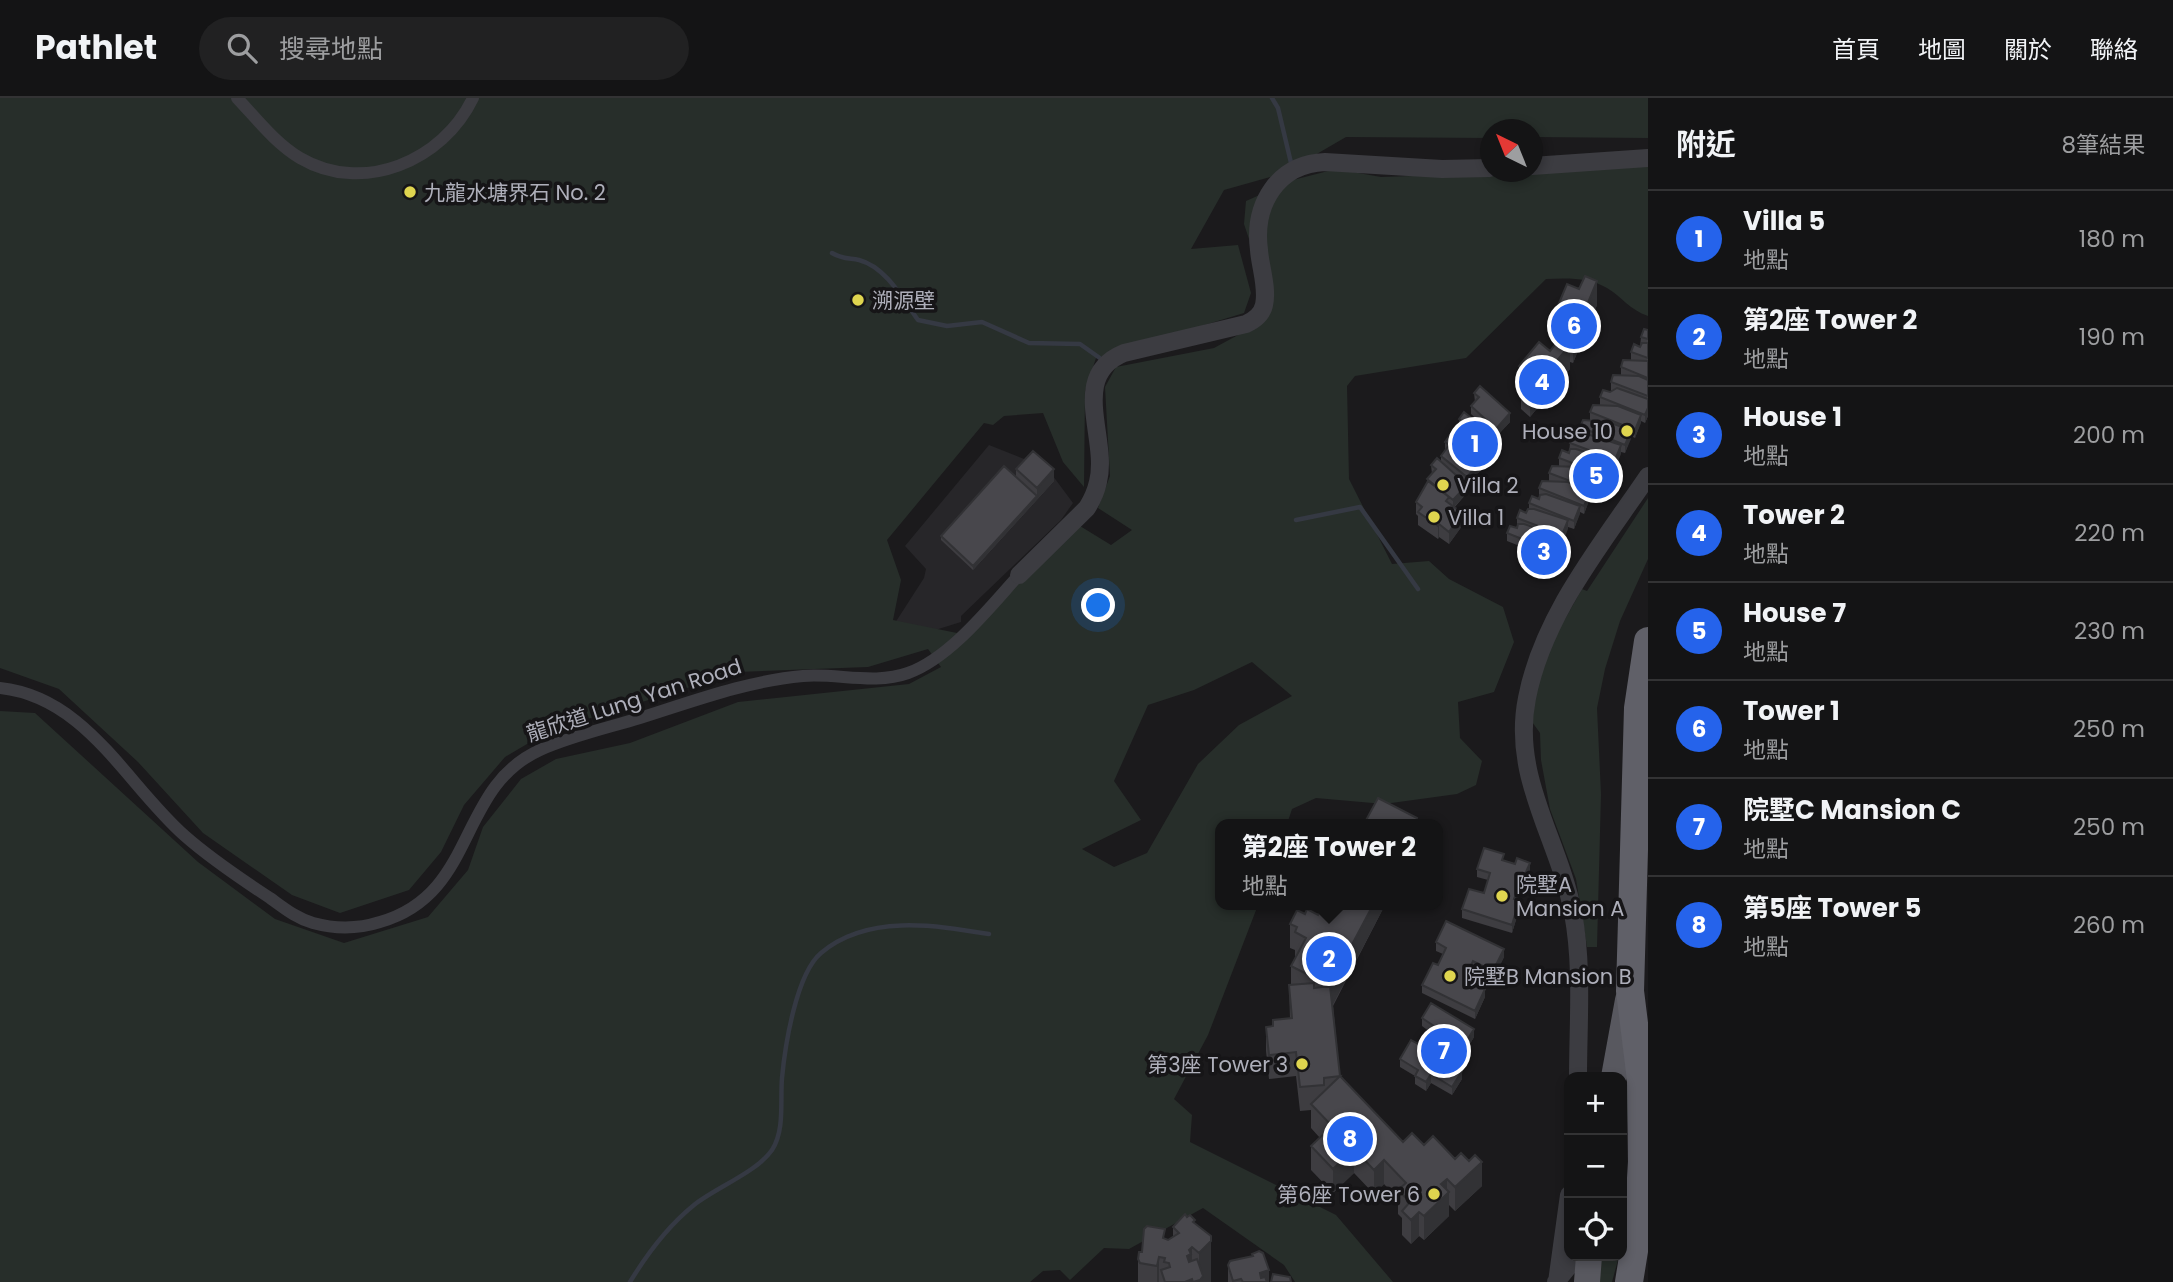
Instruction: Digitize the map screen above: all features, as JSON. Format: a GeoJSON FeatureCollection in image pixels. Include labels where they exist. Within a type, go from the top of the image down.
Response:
{"type":"FeatureCollection","features":[{"type":"Feature","properties":{"kind":"highway"},"geometry":{"type":"LineString","coordinates":[[1629,1282],[1638,1226],[1642,1162],[1641,1080],[1630,991],[1639,708],[1648,641]]}},
{"type":"Feature","properties":{"kind":"main road"},"geometry":{"type":"LineString","coordinates":[[1615,1072],[1630,991]]}},
{"type":"Feature","properties":{"kind":"main road"},"geometry":{"type":"LineString","coordinates":[[1587,1282],[1589,1261]]}},
{"type":"Feature","properties":{"kind":"street"},"geometry":{"type":"LineString","coordinates":[[237,98],[278,141],[300,158],[329,170],[360,173],[405,164],[424,155],[454,128],[473,98]]}},
{"type":"Feature","properties":{"kind":"street"},"geometry":{"type":"LineString","coordinates":[[1543,165],[1648,158]]}},
{"type":"Feature","properties":{"kind":"street","name":"龍欣道 Lung Yan Road"},"geometry":{"type":"LineString","coordinates":[[0,688],[42,697],[66,714],[99,741],[184,835],[293,914],[317,924],[358,927],[397,916],[437,888],[456,862],[493,787],[529,756],[738,687],[803,676],[873,678],[908,673],[945,651],[1087,508],[1099,482],[1100,464],[1093,391],[1097,377],[1106,363],[1124,353],[1246,324],[1260,314],[1265,299],[1258,247],[1258,217],[1265,199],[1282,177],[1306,164],[1325,162],[1442,169],[1480,168]]}},
{"type":"Feature","properties":{"kind":"street"},"geometry":{"type":"LineString","coordinates":[[1578,1072],[1575,922],[1565,883],[1534,798],[1523,738],[1530,684],[1547,637],[1568,595],[1648,476]]}},
{"type":"Feature","properties":{"kind":"street"},"geometry":{"type":"LineString","coordinates":[[1556,1282],[1569,1198]]}},
{"type":"Feature","properties":{"kind":"street"},"geometry":{"type":"LineString","coordinates":[[1556,1282],[1573,1261]]}},
{"type":"Feature","properties":{"kind":"shaded area"},"geometry":{"type":"Polygon","coordinates":[[[0,98],[1648,98],[1648,138],[1543,137],[1543,119],[1480,119],[1480,138],[1346,137],[1284,173],[1224,190],[1191,249],[1238,245],[1251,293],[1244,313],[1096,358],[1085,391],[1084,487],[1063,462],[1043,413],[1004,416],[993,425],[984,423],[887,540],[901,580],[893,620],[957,633],[1080,526],[1111,545],[1132,530],[1098,508],[1110,476],[1105,387],[1116,367],[1214,348],[1262,322],[1257,263],[1244,224],[1246,201],[1293,180],[1336,169],[1381,177],[1480,174],[1480,182],[1543,182],[1543,171],[1648,162],[1648,316],[1600,284],[1577,279],[1546,279],[1466,358],[1355,376],[1347,386],[1349,479],[1392,564],[1429,561],[1449,579],[1503,607],[1514,642],[1494,692],[1458,702],[1460,738],[1482,761],[1476,785],[1457,794],[1384,804],[1316,798],[1292,809],[1289,819],[1215,819],[1215,910],[1256,910],[1208,1035],[1174,1099],[1192,1115],[1190,1142],[1336,1215],[1393,1282],[1295,1282],[1284,1265],[1203,1208],[1129,1249],[1104,1248],[1070,1280],[1060,1270],[1043,1271],[1030,1282],[0,1282],[0,711],[35,713],[198,862],[275,919],[344,943],[428,917],[468,870],[483,827],[521,779],[556,759],[630,743],[738,702],[909,684],[941,667],[928,649],[868,667],[738,672],[549,731],[505,757],[464,805],[441,852],[409,890],[340,913],[292,895],[203,833],[138,762],[59,689],[0,668],[0,98]],[[1252,662],[1194,690],[1148,705],[1114,781],[1141,820],[1082,849],[1114,867],[1147,853],[1198,764],[1239,725],[1292,696],[1252,662]]]}},
{"type":"Feature","properties":{"kind":"shaded area"},"geometry":{"type":"Polygon","coordinates":[[[989,445],[1047,468],[1073,503],[1061,520],[961,616],[961,622],[932,631],[895,623],[924,578],[926,569],[905,546],[989,445]]]}},
{"type":"Feature","properties":{"kind":"shaded area"},"geometry":{"type":"Polygon","coordinates":[[[1648,498],[1648,559],[1620,621],[1605,669],[1597,708],[1601,794],[1597,947],[1587,947],[1576,879],[1550,809],[1541,760],[1540,733],[1530,719],[1532,701],[1552,642],[1582,589],[1587,591],[1648,498]]]}},
{"type":"Feature","properties":{"kind":"shaded area"},"geometry":{"type":"Polygon","coordinates":[[[1627,1086],[1629,1086],[1627,1129],[1627,1086]]]}},
{"type":"Feature","properties":{"kind":"shaded area"},"geometry":{"type":"Polygon","coordinates":[[[1600,1261],[1618,1261],[1612,1282],[1597,1282],[1600,1261]]]}},
{"type":"Feature","properties":{"kind":"building"},"geometry":{"type":"Polygon","coordinates":[[[1585,276],[1597,281],[1573,339],[1562,335],[1568,321],[1554,315],[1567,284],[1579,289],[1585,276]]]}},
{"type":"Feature","properties":{"kind":"building"},"geometry":{"type":"Polygon","coordinates":[[[1644,329],[1648,330],[1648,339],[1641,337],[1644,329]]]}},
{"type":"Feature","properties":{"kind":"building"},"geometry":{"type":"Polygon","coordinates":[[[1561,337],[1570,345],[1530,393],[1521,385],[1530,375],[1519,366],[1539,342],[1550,351],[1561,337]]]}},
{"type":"Feature","properties":{"kind":"building"},"geometry":{"type":"Polygon","coordinates":[[[1642,343],[1648,343],[1648,358],[1631,352],[1634,344],[1640,347],[1642,343]]]}},
{"type":"Feature","properties":{"kind":"building"},"geometry":{"type":"Polygon","coordinates":[[[1623,360],[1648,361],[1648,378],[1621,367],[1623,360]]]}},
{"type":"Feature","properties":{"kind":"building"},"geometry":{"type":"Polygon","coordinates":[[[1613,375],[1639,376],[1648,380],[1648,396],[1611,382],[1613,375]]]}},
{"type":"Feature","properties":{"kind":"building"},"geometry":{"type":"Polygon","coordinates":[[[1480,386],[1510,413],[1496,429],[1471,406],[1479,397],[1474,393],[1480,386]]]}},
{"type":"Feature","properties":{"kind":"building"},"geometry":{"type":"Polygon","coordinates":[[[1617,388],[1648,399],[1645,415],[1600,397],[1603,390],[1610,392],[1617,388]]]}},
{"type":"Feature","properties":{"kind":"building"},"geometry":{"type":"Polygon","coordinates":[[[1593,405],[1618,406],[1641,415],[1635,430],[1590,412],[1593,405]]]}},
{"type":"Feature","properties":{"kind":"building"},"geometry":{"type":"Polygon","coordinates":[[[1464,412],[1495,438],[1481,453],[1455,433],[1463,422],[1459,419],[1464,412]]]}},
{"type":"Feature","properties":{"kind":"building"},"geometry":{"type":"Polygon","coordinates":[[[1583,420],[1608,422],[1631,430],[1625,445],[1580,427],[1583,420]]]}},
{"type":"Feature","properties":{"kind":"building"},"geometry":{"type":"Polygon","coordinates":[[[1581,434],[1621,445],[1615,460],[1570,443],[1573,435],[1579,438],[1581,434]]]}},
{"type":"Feature","properties":{"kind":"building"},"geometry":{"type":"Polygon","coordinates":[[[1450,435],[1481,461],[1467,477],[1441,456],[1449,445],[1445,442],[1450,435]]]}},
{"type":"Feature","properties":{"kind":"building"},"geometry":{"type":"Polygon","coordinates":[[[1570,449],[1610,460],[1604,475],[1559,458],[1562,450],[1569,453],[1570,449]]]}},
{"type":"Feature","properties":{"kind":"building"},"geometry":{"type":"Polygon","coordinates":[[[1033,451],[1054,469],[1037,488],[1016,469],[1033,451]]]}},
{"type":"Feature","properties":{"kind":"building"},"geometry":{"type":"Polygon","coordinates":[[[1437,458],[1467,485],[1453,500],[1427,479],[1436,469],[1431,465],[1437,458]]]}},
{"type":"Feature","properties":{"kind":"building"},"geometry":{"type":"Polygon","coordinates":[[[1004,466],[1037,496],[973,566],[941,536],[1004,466]]]}},
{"type":"Feature","properties":{"kind":"building"},"geometry":{"type":"Polygon","coordinates":[[[1552,466],[1578,467],[1600,476],[1594,490],[1549,473],[1552,466]]]}},
{"type":"Feature","properties":{"kind":"building"},"geometry":{"type":"Polygon","coordinates":[[[1428,481],[1449,497],[1446,501],[1462,513],[1449,532],[1418,512],[1422,507],[1416,502],[1428,481]]]}},
{"type":"Feature","properties":{"kind":"building"},"geometry":{"type":"Polygon","coordinates":[[[1542,481],[1568,482],[1590,491],[1584,506],[1539,488],[1542,481]]]}},
{"type":"Feature","properties":{"kind":"building"},"geometry":{"type":"Polygon","coordinates":[[[1546,494],[1580,506],[1574,521],[1529,503],[1532,496],[1539,499],[1540,495],[1546,494]]]}},
{"type":"Feature","properties":{"kind":"building"},"geometry":{"type":"Polygon","coordinates":[[[1528,509],[1568,520],[1562,535],[1517,518],[1520,510],[1526,513],[1528,509]]]}},
{"type":"Feature","properties":{"kind":"building"},"geometry":{"type":"Polygon","coordinates":[[[1518,524],[1558,536],[1552,551],[1507,533],[1510,526],[1517,528],[1518,524]]]}},
{"type":"Feature","properties":{"kind":"building"},"geometry":{"type":"Polygon","coordinates":[[[1378,798],[1417,818],[1416,819],[1367,819],[1378,798]]]}},
{"type":"Feature","properties":{"kind":"building","name":"院墅A Mansion A"},"geometry":{"type":"Polygon","coordinates":[[[1484,848],[1504,854],[1502,860],[1515,864],[1517,858],[1530,863],[1514,899],[1519,901],[1512,925],[1462,909],[1469,889],[1484,893],[1490,873],[1477,869],[1484,848]]]}},
{"type":"Feature","properties":{"kind":"building"},"geometry":{"type":"Polygon","coordinates":[[[1297,910],[1305,914],[1309,910],[1318,915],[1320,910],[1370,910],[1330,986],[1291,966],[1306,938],[1295,932],[1297,927],[1290,924],[1297,910]]]}},
{"type":"Feature","properties":{"kind":"building","name":"院墅B Mansion B"},"geometry":{"type":"Polygon","coordinates":[[[1446,921],[1504,949],[1493,971],[1473,961],[1465,979],[1485,989],[1475,1011],[1422,985],[1433,963],[1438,965],[1446,948],[1436,942],[1446,921]]]}},
{"type":"Feature","properties":{"kind":"building","name":"第3座 Tower 3"},"geometry":{"type":"Polygon","coordinates":[[[1314,983],[1314,988],[1330,986],[1340,1076],[1324,1078],[1324,1085],[1300,1087],[1296,1052],[1269,1055],[1266,1027],[1273,1026],[1273,1020],[1292,1018],[1289,985],[1314,983]]]}},
{"type":"Feature","properties":{"kind":"building"},"geometry":{"type":"Polygon","coordinates":[[[1431,1003],[1474,1029],[1461,1050],[1457,1048],[1448,1062],[1462,1071],[1452,1087],[1431,1074],[1426,1082],[1415,1076],[1418,1070],[1400,1059],[1411,1040],[1422,1046],[1434,1026],[1422,1018],[1431,1003]]]}},
{"type":"Feature","properties":{"kind":"building"},"geometry":{"type":"Polygon","coordinates":[[[1340,1076],[1403,1142],[1412,1133],[1424,1145],[1433,1136],[1455,1159],[1461,1153],[1469,1161],[1475,1155],[1482,1162],[1455,1187],[1447,1179],[1441,1184],[1449,1192],[1424,1216],[1419,1212],[1411,1220],[1402,1211],[1410,1202],[1398,1190],[1406,1183],[1384,1160],[1374,1170],[1354,1149],[1333,1169],[1311,1146],[1332,1126],[1311,1104],[1340,1076]]]}},
{"type":"Feature","properties":{"kind":"building"},"geometry":{"type":"Polygon","coordinates":[[[1185,1214],[1187,1217],[1190,1215],[1195,1220],[1193,1222],[1211,1236],[1211,1241],[1199,1253],[1192,1247],[1189,1250],[1191,1254],[1187,1256],[1189,1262],[1197,1259],[1203,1276],[1193,1282],[1192,1279],[1185,1282],[1165,1282],[1161,1270],[1170,1267],[1169,1263],[1164,1262],[1165,1258],[1159,1257],[1157,1266],[1140,1263],[1138,1259],[1139,1252],[1142,1252],[1144,1229],[1147,1226],[1165,1229],[1163,1238],[1168,1240],[1179,1233],[1173,1227],[1185,1214]]]}},
{"type":"Feature","properties":{"kind":"building"},"geometry":{"type":"Polygon","coordinates":[[[1259,1251],[1263,1253],[1269,1270],[1260,1273],[1261,1278],[1265,1277],[1267,1282],[1243,1282],[1241,1279],[1233,1281],[1228,1265],[1230,1261],[1253,1256],[1252,1254],[1259,1251]]]}},
{"type":"Feature","properties":{"kind":"building"},"geometry":{"type":"Polygon","coordinates":[[[1273,1274],[1290,1277],[1291,1282],[1271,1282],[1273,1274]]]}},
{"type":"Feature","properties":{"kind":"waterway"},"geometry":{"type":"LineString","coordinates":[[1272,98],[1278,108],[1292,167]]}},
{"type":"Feature","properties":{"kind":"waterway"},"geometry":{"type":"LineString","coordinates":[[832,253],[859,260],[878,269],[918,320],[947,326],[982,322],[1029,343],[1080,344],[1104,361]]}},
{"type":"Feature","properties":{"kind":"waterway"},"geometry":{"type":"LineString","coordinates":[[1296,520],[1360,507],[1418,589]]}},
{"type":"Feature","properties":{"kind":"waterway"},"geometry":{"type":"LineString","coordinates":[[630,1282],[659,1241],[684,1213],[746,1173],[772,1150],[779,1134],[784,1064],[793,1011],[805,977],[821,953],[859,932],[880,927],[924,926],[989,934]]}},
{"type":"Feature","properties":{"kind":"place","name":"九龍水塘界石 No. 2"},"geometry":{"type":"Point","coordinates":[410,192]}},
{"type":"Feature","properties":{"kind":"place","name":"溯源壁"},"geometry":{"type":"Point","coordinates":[858,300]}},
{"type":"Feature","properties":{"kind":"place","name":"Tower 1"},"geometry":{"type":"Point","coordinates":[1574,326]}},
{"type":"Feature","properties":{"kind":"place","name":"Tower 2"},"geometry":{"type":"Point","coordinates":[1542,382]}},
{"type":"Feature","properties":{"kind":"place","name":"House 10"},"geometry":{"type":"Point","coordinates":[1627,431]}},
{"type":"Feature","properties":{"kind":"place","name":"Villa 5"},"geometry":{"type":"Point","coordinates":[1475,444]}},
{"type":"Feature","properties":{"kind":"place","name":"House 7"},"geometry":{"type":"Point","coordinates":[1596,476]}},
{"type":"Feature","properties":{"kind":"place","name":"Villa 2"},"geometry":{"type":"Point","coordinates":[1443,485]}},
{"type":"Feature","properties":{"kind":"place","name":"Villa 1"},"geometry":{"type":"Point","coordinates":[1434,517]}},
{"type":"Feature","properties":{"kind":"place","name":"House 1"},"geometry":{"type":"Point","coordinates":[1544,552]}},
{"type":"Feature","properties":{"kind":"place","name":"院墅A Mansion A"},"geometry":{"type":"Point","coordinates":[1502,896]}},
{"type":"Feature","properties":{"kind":"place","name":"第2座 Tower 2"},"geometry":{"type":"Point","coordinates":[1329,959]}},
{"type":"Feature","properties":{"kind":"place","name":"院墅B Mansion B"},"geometry":{"type":"Point","coordinates":[1450,976]}},
{"type":"Feature","properties":{"kind":"place","name":"院墅C Mansion C"},"geometry":{"type":"Point","coordinates":[1444,1051]}},
{"type":"Feature","properties":{"kind":"place","name":"第3座 Tower 3"},"geometry":{"type":"Point","coordinates":[1302,1064]}},
{"type":"Feature","properties":{"kind":"place","name":"第5座 Tower 5"},"geometry":{"type":"Point","coordinates":[1350,1139]}},
{"type":"Feature","properties":{"kind":"place","name":"第6座 Tower 6"},"geometry":{"type":"Point","coordinates":[1434,1194]}}]}
